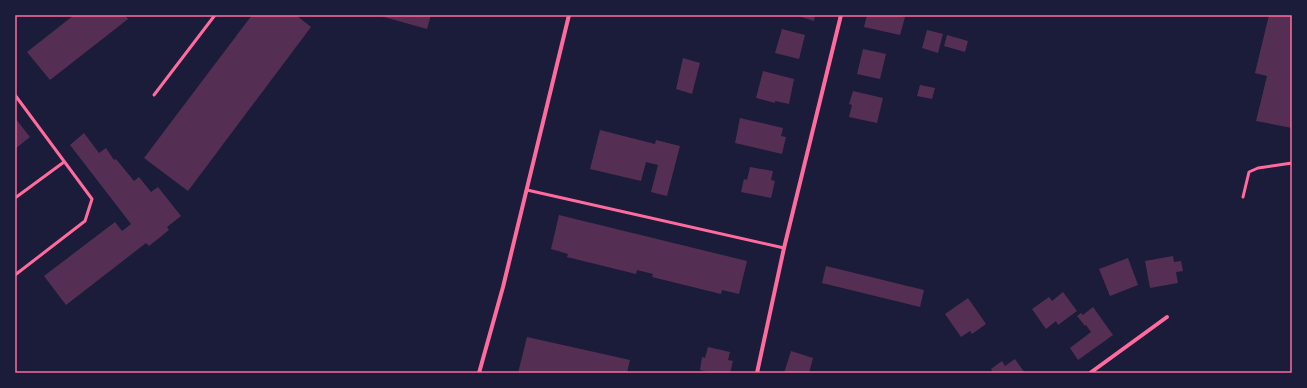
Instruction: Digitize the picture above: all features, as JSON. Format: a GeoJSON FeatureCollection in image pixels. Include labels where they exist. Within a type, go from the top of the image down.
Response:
{"type":"FeatureCollection","features":[{"type":"Feature","properties":{"kind":"street"},"geometry":{"type":"LineString","coordinates":[[480,373],[503,287],[569,15]]}},
{"type":"Feature","properties":{"kind":"street"},"geometry":{"type":"LineString","coordinates":[[757,373],[784,248],[841,15]]}},
{"type":"Feature","properties":{"kind":"street"},"geometry":{"type":"LineString","coordinates":[[1090,373],[1167,317]]}},
{"type":"Feature","properties":{"kind":"lane"},"geometry":{"type":"LineString","coordinates":[[154,95],[215,15]]}},
{"type":"Feature","properties":{"kind":"lane"},"geometry":{"type":"LineString","coordinates":[[15,95],[92,199],[85,221],[15,275]]}},
{"type":"Feature","properties":{"kind":"lane"},"geometry":{"type":"LineString","coordinates":[[15,198],[64,162]]}},
{"type":"Feature","properties":{"kind":"lane"},"geometry":{"type":"LineString","coordinates":[[1243,198],[1249,172],[1258,168],[1292,163]]}},
{"type":"Feature","properties":{"kind":"lane"},"geometry":{"type":"LineString","coordinates":[[527,190],[784,248]]}},
{"type":"Feature","properties":{"kind":"building"},"geometry":{"type":"Polygon","coordinates":[[[74,15],[125,15],[128,19],[50,80],[27,52],[74,15]]]}},
{"type":"Feature","properties":{"kind":"building"},"geometry":{"type":"Polygon","coordinates":[[[252,15],[296,15],[311,27],[188,191],[144,158],[252,15]]]}},
{"type":"Feature","properties":{"kind":"building"},"geometry":{"type":"Polygon","coordinates":[[[377,15],[431,15],[427,29],[377,15]]]}},
{"type":"Feature","properties":{"kind":"building"},"geometry":{"type":"Polygon","coordinates":[[[795,15],[815,15],[814,21],[795,15]]]}},
{"type":"Feature","properties":{"kind":"building"},"geometry":{"type":"Polygon","coordinates":[[[867,15],[898,15],[905,17],[900,35],[864,27],[867,15]]]}},
{"type":"Feature","properties":{"kind":"building"},"geometry":{"type":"Polygon","coordinates":[[[1269,15],[1292,15],[1292,128],[1256,121],[1267,76],[1255,73],[1269,15]]]}},
{"type":"Feature","properties":{"kind":"building"},"geometry":{"type":"Polygon","coordinates":[[[782,29],[805,35],[799,59],[775,53],[782,29]]]}},
{"type":"Feature","properties":{"kind":"building"},"geometry":{"type":"Polygon","coordinates":[[[927,30],[943,34],[938,53],[922,48],[927,30]]]}},
{"type":"Feature","properties":{"kind":"building"},"geometry":{"type":"Polygon","coordinates":[[[947,35],[968,41],[965,52],[944,46],[947,35]]]}},
{"type":"Feature","properties":{"kind":"building"},"geometry":{"type":"Polygon","coordinates":[[[863,49],[886,54],[880,79],[857,74],[863,49]]]}},
{"type":"Feature","properties":{"kind":"building"},"geometry":{"type":"Polygon","coordinates":[[[683,58],[700,63],[692,94],[676,89],[683,58]]]}},
{"type":"Feature","properties":{"kind":"building"},"geometry":{"type":"Polygon","coordinates":[[[763,71],[794,79],[789,104],[775,101],[775,103],[756,98],[763,71]]]}},
{"type":"Feature","properties":{"kind":"building"},"geometry":{"type":"Polygon","coordinates":[[[920,85],[935,88],[932,99],[917,96],[920,85]]]}},
{"type":"Feature","properties":{"kind":"building"},"geometry":{"type":"Polygon","coordinates":[[[853,91],[883,98],[877,123],[849,117],[852,105],[849,104],[853,91]]]}},
{"type":"Feature","properties":{"kind":"building"},"geometry":{"type":"Polygon","coordinates":[[[15,118],[30,137],[15,149],[15,118]]]}},
{"type":"Feature","properties":{"kind":"building"},"geometry":{"type":"Polygon","coordinates":[[[740,118],[783,128],[781,136],[786,137],[782,154],[735,143],[740,118]]]}},
{"type":"Feature","properties":{"kind":"building"},"geometry":{"type":"Polygon","coordinates":[[[600,130],[655,144],[656,140],[680,146],[667,196],[651,192],[658,165],[646,162],[641,181],[590,169],[600,130]]]}},
{"type":"Feature","properties":{"kind":"building"},"geometry":{"type":"Polygon","coordinates":[[[84,133],[99,153],[106,148],[114,160],[116,159],[134,181],[139,177],[151,192],[158,187],[181,216],[167,227],[169,230],[149,246],[146,243],[66,305],[44,276],[115,222],[122,231],[131,224],[70,145],[84,133]]]}},
{"type":"Feature","properties":{"kind":"building"},"geometry":{"type":"Polygon","coordinates":[[[750,167],[773,171],[771,180],[775,181],[771,198],[741,192],[744,179],[747,180],[750,167]]]}},
{"type":"Feature","properties":{"kind":"building"},"geometry":{"type":"Polygon","coordinates":[[[559,215],[747,261],[739,294],[722,290],[721,294],[652,277],[653,274],[637,270],[636,274],[567,257],[568,254],[551,249],[559,215]]]}},
{"type":"Feature","properties":{"kind":"building"},"geometry":{"type":"Polygon","coordinates":[[[1173,256],[1174,262],[1181,261],[1183,271],[1176,272],[1178,283],[1150,288],[1145,261],[1173,256]]]}},
{"type":"Feature","properties":{"kind":"building"},"geometry":{"type":"Polygon","coordinates":[[[1128,258],[1138,285],[1110,296],[1099,269],[1128,258]]]}},
{"type":"Feature","properties":{"kind":"building"},"geometry":{"type":"Polygon","coordinates":[[[826,266],[924,290],[920,307],[822,283],[826,266]]]}},
{"type":"Feature","properties":{"kind":"building"},"geometry":{"type":"Polygon","coordinates":[[[1063,292],[1077,311],[1058,325],[1056,321],[1046,329],[1032,309],[1049,297],[1052,301],[1063,292]]]}},
{"type":"Feature","properties":{"kind":"building"},"geometry":{"type":"Polygon","coordinates":[[[968,298],[986,324],[972,334],[970,331],[961,337],[945,314],[968,298]]]}},
{"type":"Feature","properties":{"kind":"building"},"geometry":{"type":"Polygon","coordinates":[[[1093,307],[1113,335],[1078,360],[1070,348],[1091,332],[1077,316],[1081,313],[1083,315],[1093,307]]]}},
{"type":"Feature","properties":{"kind":"building"},"geometry":{"type":"Polygon","coordinates":[[[527,337],[630,360],[627,373],[518,373],[527,337]]]}},
{"type":"Feature","properties":{"kind":"building"},"geometry":{"type":"Polygon","coordinates":[[[708,347],[730,352],[728,360],[733,361],[730,373],[712,373],[700,370],[702,357],[705,358],[708,347]]]}},
{"type":"Feature","properties":{"kind":"building"},"geometry":{"type":"Polygon","coordinates":[[[791,351],[813,358],[809,373],[784,373],[791,351]]]}},
{"type":"Feature","properties":{"kind":"building"},"geometry":{"type":"Polygon","coordinates":[[[1015,359],[1025,373],[993,373],[991,369],[1002,361],[1005,366],[1015,359]]]}}]}
